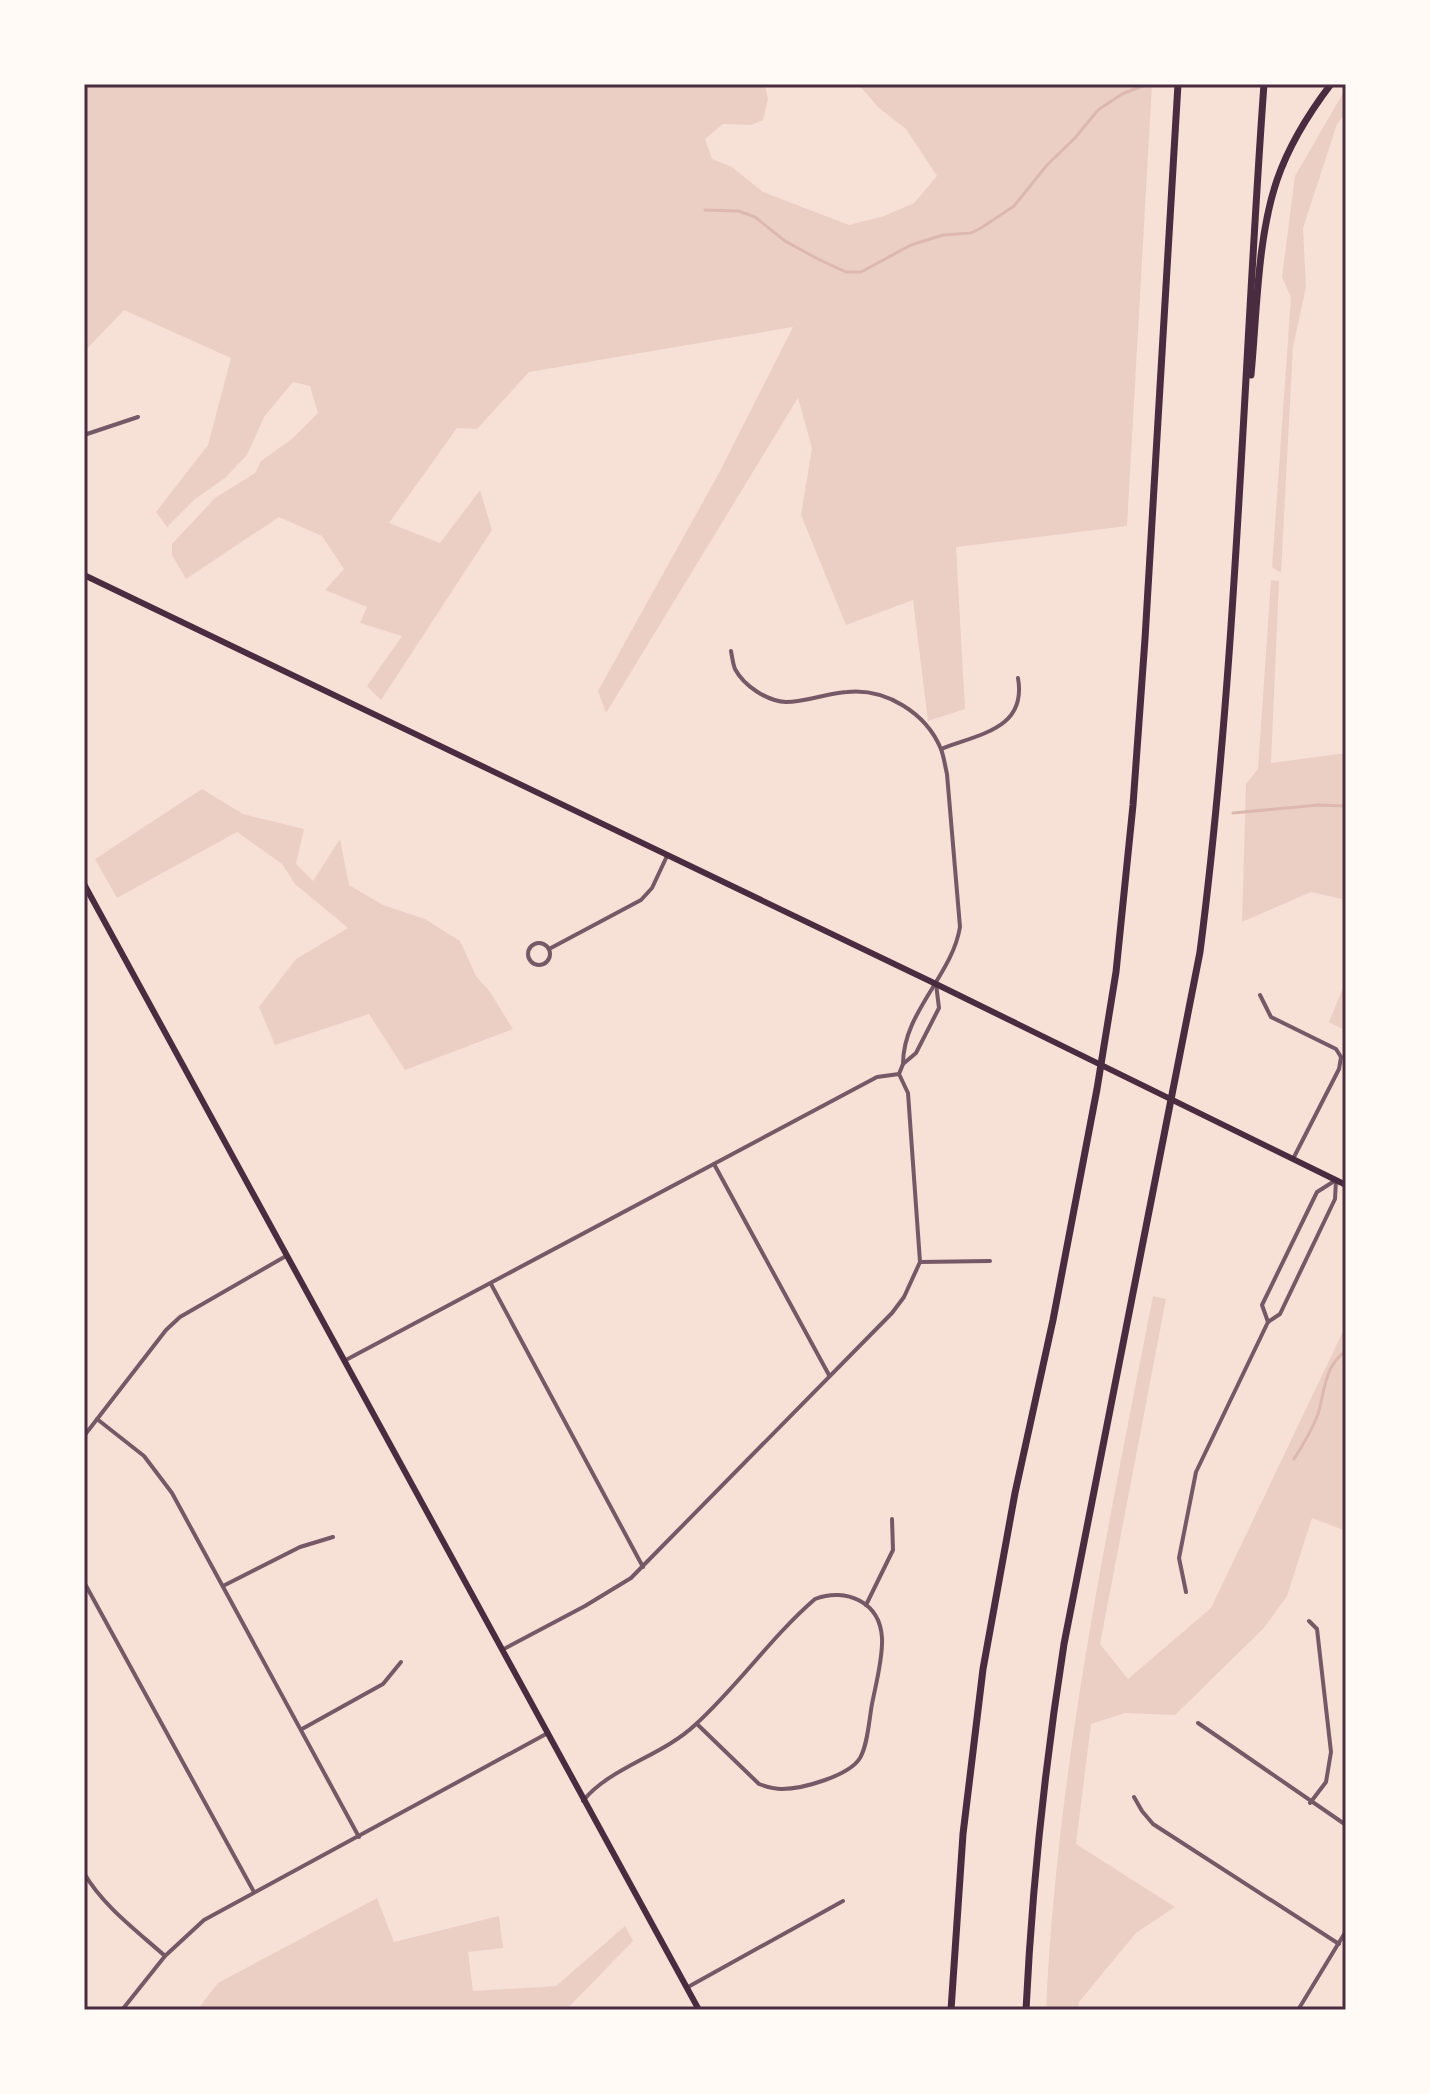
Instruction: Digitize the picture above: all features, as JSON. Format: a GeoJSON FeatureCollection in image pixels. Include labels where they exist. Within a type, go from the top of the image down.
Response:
{"type":"FeatureCollection","features":[{"type":"Feature","properties":{"kind":"highway"},"geometry":{"type":"LineString","coordinates":[[951,2010],[963,1834],[983,1669],[1015,1493],[1053,1320],[1116,972],[1133,805],[1145,639],[1178,84]]}},
{"type":"Feature","properties":{"kind":"highway"},"geometry":{"type":"LineString","coordinates":[[1026,2010],[1037,1849],[1064,1644],[1200,952],[1213,847],[1264,84]]}},
{"type":"Feature","properties":{"kind":"highway"},"geometry":{"type":"LineString","coordinates":[[1243,428],[1270,206],[1277,180],[1300,131],[1331,84]]}},
{"type":"Feature","properties":{"kind":"main road"},"geometry":{"type":"LineString","coordinates":[[84,575],[936,984],[1346,1185]]}},
{"type":"Feature","properties":{"kind":"main road"},"geometry":{"type":"LineString","coordinates":[[84,884],[699,2010]]}},
{"type":"Feature","properties":{"kind":"street"},"geometry":{"type":"LineString","coordinates":[[84,435],[138,417]]}},
{"type":"Feature","properties":{"kind":"street"},"geometry":{"type":"LineString","coordinates":[[502,1650],[585,1606],[631,1578],[643,1567],[892,1313],[904,1297],[920,1262],[908,1093],[899,1074],[903,1049],[923,1001],[936,984],[957,942],[960,927],[947,774],[941,749],[920,718],[895,701],[879,695],[844,692],[785,702],[761,694],[735,669],[731,651]]}},
{"type":"Feature","properties":{"kind":"street"},"geometry":{"type":"LineString","coordinates":[[941,749],[997,727],[1010,718],[1018,707],[1021,693],[1018,678]]}},
{"type":"Feature","properties":{"kind":"street"},"geometry":{"type":"LineString","coordinates":[[549,949],[641,900],[652,888],[667,856]]}},
{"type":"Feature","properties":{"kind":"street"},"geometry":{"type":"LineString","coordinates":[[534,944],[542,944],[549,949],[550,958],[545,965],[536,965],[529,960],[528,951],[534,944]]}},
{"type":"Feature","properties":{"kind":"street"},"geometry":{"type":"LineString","coordinates":[[903,1064],[916,1053],[939,1008],[936,984]]}},
{"type":"Feature","properties":{"kind":"street"},"geometry":{"type":"LineString","coordinates":[[1260,995],[1271,1017],[1326,1042],[1341,1057],[1339,1069],[1293,1159]]}},
{"type":"Feature","properties":{"kind":"street"},"geometry":{"type":"LineString","coordinates":[[344,1361],[877,1077],[899,1074]]}},
{"type":"Feature","properties":{"kind":"street"},"geometry":{"type":"LineString","coordinates":[[714,1164],[829,1375]]}},
{"type":"Feature","properties":{"kind":"street"},"geometry":{"type":"LineString","coordinates":[[1268,1322],[1262,1305],[1317,1192],[1336,1180]]}},
{"type":"Feature","properties":{"kind":"street"},"geometry":{"type":"LineString","coordinates":[[1186,1592],[1179,1558],[1196,1472],[1268,1322],[1280,1314],[1335,1199],[1336,1180]]}},
{"type":"Feature","properties":{"kind":"street"},"geometry":{"type":"LineString","coordinates":[[84,1436],[166,1330],[180,1317],[286,1256]]}},
{"type":"Feature","properties":{"kind":"street"},"geometry":{"type":"LineString","coordinates":[[920,1262],[990,1261]]}},
{"type":"Feature","properties":{"kind":"street"},"geometry":{"type":"LineString","coordinates":[[491,1284],[643,1567]]}},
{"type":"Feature","properties":{"kind":"street"},"geometry":{"type":"LineString","coordinates":[[97,1419],[157,1470],[359,1837]]}},
{"type":"Feature","properties":{"kind":"street"},"geometry":{"type":"LineString","coordinates":[[866,1605],[893,1550],[892,1519]]}},
{"type":"Feature","properties":{"kind":"street"},"geometry":{"type":"LineString","coordinates":[[223,1586],[300,1547],[333,1537]]}},
{"type":"Feature","properties":{"kind":"street"},"geometry":{"type":"LineString","coordinates":[[84,1582],[254,1892]]}},
{"type":"Feature","properties":{"kind":"street"},"geometry":{"type":"LineString","coordinates":[[583,1801],[602,1782],[656,1754],[697,1724],[815,1599],[827,1595],[851,1595],[866,1605],[879,1625],[881,1649],[864,1746],[860,1758],[842,1774],[794,1788],[770,1788],[759,1784],[697,1724]]}},
{"type":"Feature","properties":{"kind":"street"},"geometry":{"type":"LineString","coordinates":[[1309,1621],[1317,1629],[1331,1752],[1326,1782],[1310,1803]]}},
{"type":"Feature","properties":{"kind":"street"},"geometry":{"type":"LineString","coordinates":[[302,1729],[383,1684],[401,1662]]}},
{"type":"Feature","properties":{"kind":"street"},"geometry":{"type":"LineString","coordinates":[[1198,1723],[1346,1825]]}},
{"type":"Feature","properties":{"kind":"street"},"geometry":{"type":"LineString","coordinates":[[122,2010],[165,1956],[204,1920],[546,1734]]}},
{"type":"Feature","properties":{"kind":"street"},"geometry":{"type":"LineString","coordinates":[[1134,1797],[1153,1824],[1339,1944]]}},
{"type":"Feature","properties":{"kind":"street"},"geometry":{"type":"LineString","coordinates":[[84,1873],[111,1907],[165,1956]]}},
{"type":"Feature","properties":{"kind":"street"},"geometry":{"type":"LineString","coordinates":[[688,1987],[843,1901]]}},
{"type":"Feature","properties":{"kind":"street"},"geometry":{"type":"LineString","coordinates":[[1298,2010],[1346,1931]]}},
{"type":"Feature","properties":{"kind":"shaded area"},"geometry":{"type":"Polygon","coordinates":[[[84,84],[765,84],[768,99],[763,120],[751,125],[723,124],[705,139],[712,159],[732,167],[763,192],[849,225],[884,216],[914,203],[937,176],[906,129],[879,108],[858,84],[1152,84],[1127,526],[956,547],[965,709],[928,721],[913,600],[846,625],[801,515],[812,448],[798,398],[606,713],[598,691],[719,473],[793,327],[529,372],[477,429],[457,428],[389,523],[440,543],[480,490],[492,530],[381,700],[367,686],[402,636],[360,623],[367,607],[325,590],[344,569],[322,536],[279,517],[186,579],[172,555],[172,544],[215,498],[255,473],[261,461],[293,438],[318,413],[310,386],[293,382],[264,417],[247,455],[225,478],[195,499],[167,527],[156,512],[208,445],[231,358],[124,310],[84,352],[84,84]]]}},
{"type":"Feature","properties":{"kind":"shaded area"},"geometry":{"type":"Polygon","coordinates":[[[1346,88],[1346,113],[1337,124],[1303,228],[1306,287],[1293,347],[1281,573],[1272,567],[1291,297],[1282,277],[1295,176],[1346,88]]]}},
{"type":"Feature","properties":{"kind":"shaded area"},"geometry":{"type":"Polygon","coordinates":[[[1271,580],[1279,581],[1271,763],[1346,753],[1346,900],[1311,892],[1242,922],[1246,784],[1258,769],[1271,580]]]}},
{"type":"Feature","properties":{"kind":"shaded area"},"geometry":{"type":"Polygon","coordinates":[[[202,789],[243,814],[304,829],[296,864],[313,881],[340,839],[349,885],[383,905],[425,919],[460,941],[476,976],[513,1029],[405,1070],[369,1014],[275,1045],[259,1007],[296,959],[348,928],[295,884],[282,864],[237,832],[117,898],[95,859],[202,789]]]}},
{"type":"Feature","properties":{"kind":"shaded area"},"geometry":{"type":"Polygon","coordinates":[[[1346,980],[1346,1031],[1329,1022],[1346,980]]]}},
{"type":"Feature","properties":{"kind":"shaded area"},"geometry":{"type":"Polygon","coordinates":[[[1153,1296],[1166,1299],[1100,1644],[1128,1679],[1211,1608],[1346,1325],[1346,1531],[1312,1518],[1287,1596],[1264,1628],[1175,1715],[1125,1713],[1091,1724],[1076,1844],[1175,1907],[1136,1933],[1079,2002],[1078,2010],[1046,2010],[1061,1830],[1086,1651],[1153,1296]]]}},
{"type":"Feature","properties":{"kind":"shaded area"},"geometry":{"type":"Polygon","coordinates":[[[377,1898],[394,1942],[499,1916],[503,1948],[468,1952],[473,1991],[556,1986],[625,1926],[633,1941],[566,2010],[197,2010],[218,1983],[377,1898]]]}},
{"type":"Feature","properties":{"kind":"waterway"},"geometry":{"type":"LineString","coordinates":[[705,210],[738,211],[755,217],[785,241],[818,259],[846,272],[861,272],[911,245],[943,235],[971,233],[981,228],[1014,206],[1098,110],[1122,94],[1145,85]]}},
{"type":"Feature","properties":{"kind":"waterway"},"geometry":{"type":"LineString","coordinates":[[1233,813],[1319,805],[1346,806]]}},
{"type":"Feature","properties":{"kind":"waterway"},"geometry":{"type":"LineString","coordinates":[[1294,1459],[1316,1420],[1329,1371],[1346,1351]]}}]}
